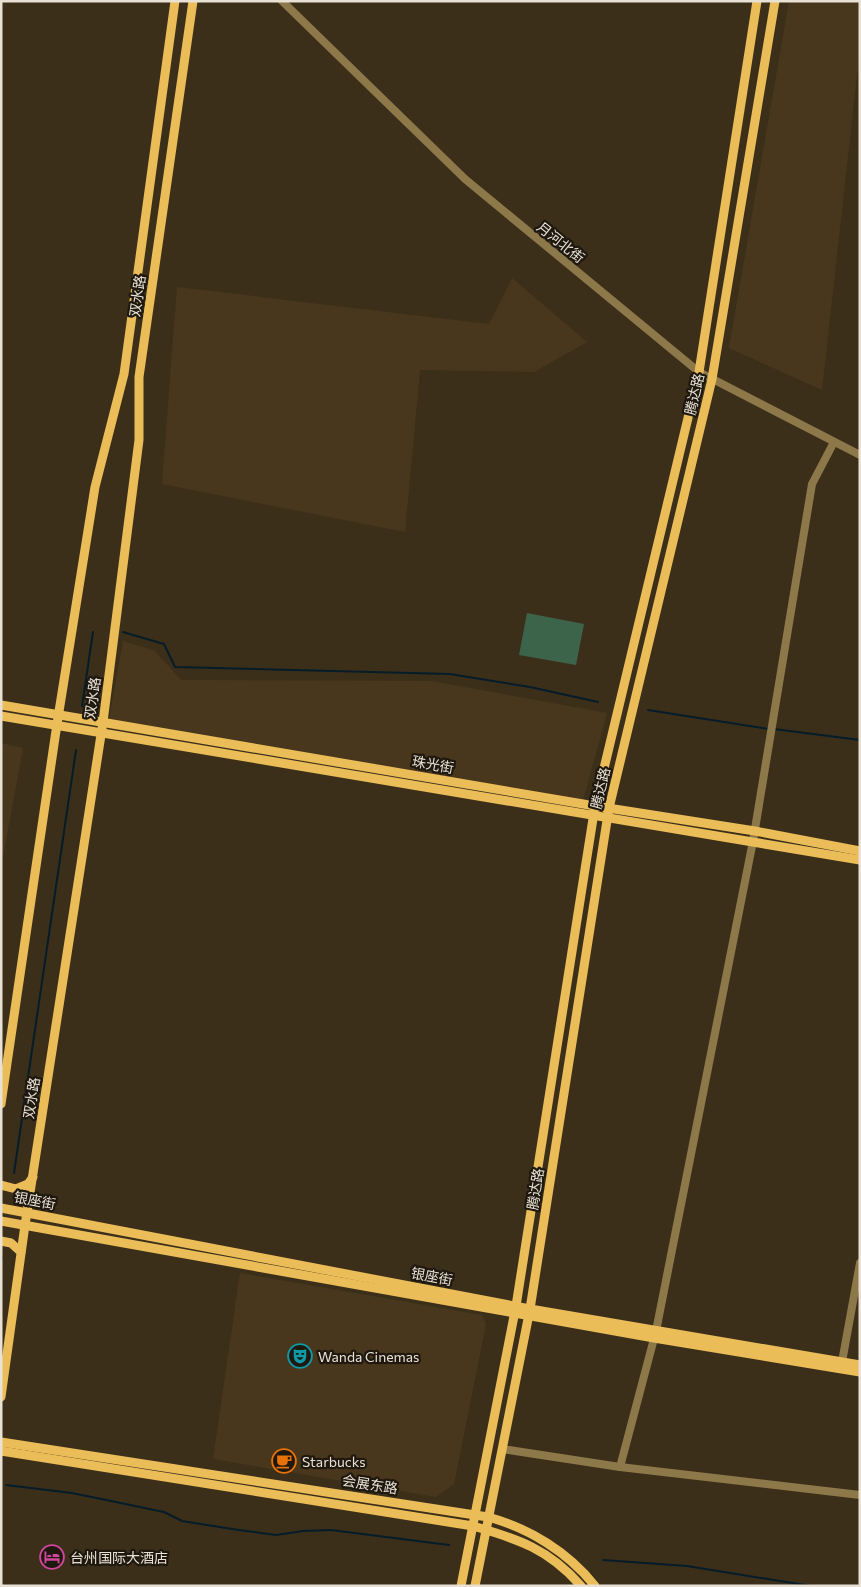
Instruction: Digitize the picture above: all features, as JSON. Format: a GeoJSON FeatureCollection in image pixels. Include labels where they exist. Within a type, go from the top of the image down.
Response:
{"type":"FeatureCollection","features":[{"type":"Feature","properties":{"kind":"main road","name":"双水路"},"geometry":{"type":"LineString","coordinates":[[1,1104],[58,714],[95,487],[124,374],[175,1]]}},
{"type":"Feature","properties":{"kind":"main road","name":"双水路"},"geometry":{"type":"LineString","coordinates":[[1,1397],[32,1177],[103,722],[139,440],[139,377],[193,1]]}},
{"type":"Feature","properties":{"kind":"main road","name":"腾达路"},"geometry":{"type":"LineString","coordinates":[[460,1586],[516,1309],[595,806],[699,372],[757,1]]}},
{"type":"Feature","properties":{"kind":"main road","name":"腾达路"},"geometry":{"type":"LineString","coordinates":[[475,1586],[529,1312],[607,818],[712,379],[775,1]]}},
{"type":"Feature","properties":{"kind":"main road","name":"珠光街"},"geometry":{"type":"LineString","coordinates":[[1,705],[595,806],[755,830],[860,851]]}},
{"type":"Feature","properties":{"kind":"main road","name":"珠光街"},"geometry":{"type":"LineString","coordinates":[[1,716],[860,860]]}},
{"type":"Feature","properties":{"kind":"main road"},"geometry":{"type":"LineString","coordinates":[[1,1185],[16,1189],[28,1184],[32,1177]]}},
{"type":"Feature","properties":{"kind":"main road","name":"银座街"},"geometry":{"type":"LineString","coordinates":[[1,1208],[655,1335]]}},
{"type":"Feature","properties":{"kind":"main road"},"geometry":{"type":"LineString","coordinates":[[1,1221],[516,1309]]}},
{"type":"Feature","properties":{"kind":"main road"},"geometry":{"type":"LineString","coordinates":[[1,1241],[12,1243],[21,1252]]}},
{"type":"Feature","properties":{"kind":"main road"},"geometry":{"type":"LineString","coordinates":[[655,1335],[860,1365]]}},
{"type":"Feature","properties":{"kind":"main road"},"geometry":{"type":"LineString","coordinates":[[655,1335],[860,1372]]}},
{"type":"Feature","properties":{"kind":"main road","name":"会展东路"},"geometry":{"type":"LineString","coordinates":[[1,1442],[488,1517],[506,1522],[549,1544],[571,1562],[594,1586]]}},
{"type":"Feature","properties":{"kind":"main road","name":"会展东路"},"geometry":{"type":"LineString","coordinates":[[1,1451],[472,1526],[503,1534],[542,1551],[566,1568],[581,1586]]}},
{"type":"Feature","properties":{"kind":"street","name":"月河北街"},"geometry":{"type":"LineString","coordinates":[[282,1],[465,179],[699,372],[860,455]]}},
{"type":"Feature","properties":{"kind":"street"},"geometry":{"type":"LineString","coordinates":[[620,1467],[655,1335],[753,841],[812,484],[834,442]]}},
{"type":"Feature","properties":{"kind":"street"},"geometry":{"type":"LineString","coordinates":[[842,1362],[860,1263]]}},
{"type":"Feature","properties":{"kind":"street"},"geometry":{"type":"LineString","coordinates":[[502,1449],[620,1467],[860,1496]]}},
{"type":"Feature","properties":{"kind":"shaded area"},"geometry":{"type":"Polygon","coordinates":[[[789,1],[860,1],[860,48],[822,390],[729,348],[789,1]]]}},
{"type":"Feature","properties":{"kind":"shaded area"},"geometry":{"type":"Polygon","coordinates":[[[512,278],[587,342],[534,372],[420,370],[405,532],[162,484],[177,287],[489,324],[512,278]]]}},
{"type":"Feature","properties":{"kind":"shaded area"},"geometry":{"type":"Polygon","coordinates":[[[123,641],[155,651],[181,680],[431,681],[607,713],[582,804],[109,719],[123,641]]]}},
{"type":"Feature","properties":{"kind":"shaded area"},"geometry":{"type":"Polygon","coordinates":[[[1,743],[23,748],[1,867],[1,743]]]}},
{"type":"Feature","properties":{"kind":"shaded area"},"geometry":{"type":"Polygon","coordinates":[[[240,1273],[482,1315],[486,1324],[454,1484],[436,1497],[213,1459],[240,1273]]]}},
{"type":"Feature","properties":{"kind":"green space"},"geometry":{"type":"Polygon","coordinates":[[[527,613],[584,624],[576,665],[519,655],[527,613]]]}},
{"type":"Feature","properties":{"kind":"waterway"},"geometry":{"type":"LineString","coordinates":[[82,706],[93,632]]}},
{"type":"Feature","properties":{"kind":"waterway"},"geometry":{"type":"LineString","coordinates":[[123,632],[164,644],[175,667],[450,674],[530,687],[598,702]]}},
{"type":"Feature","properties":{"kind":"waterway"},"geometry":{"type":"LineString","coordinates":[[648,710],[769,729]]}},
{"type":"Feature","properties":{"kind":"waterway"},"geometry":{"type":"LineString","coordinates":[[774,729],[860,740]]}},
{"type":"Feature","properties":{"kind":"waterway"},"geometry":{"type":"LineString","coordinates":[[14,1173],[76,750]]}},
{"type":"Feature","properties":{"kind":"waterway"},"geometry":{"type":"LineString","coordinates":[[1,1262],[2,1257]]}},
{"type":"Feature","properties":{"kind":"waterway"},"geometry":{"type":"LineString","coordinates":[[6,1485],[72,1493],[164,1512],[182,1521],[276,1535],[303,1531],[331,1530],[449,1545]]}},
{"type":"Feature","properties":{"kind":"waterway"},"geometry":{"type":"LineString","coordinates":[[603,1560],[687,1566],[811,1586]]}},
{"type":"Feature","properties":{"kind":"place","name":"Wanda Cinemas"},"geometry":{"type":"Point","coordinates":[300,1356]}},
{"type":"Feature","properties":{"kind":"place","name":"Starbucks"},"geometry":{"type":"Point","coordinates":[284,1461]}},
{"type":"Feature","properties":{"kind":"place","name":"台州国际大酒店"},"geometry":{"type":"Point","coordinates":[52,1557]}}]}
